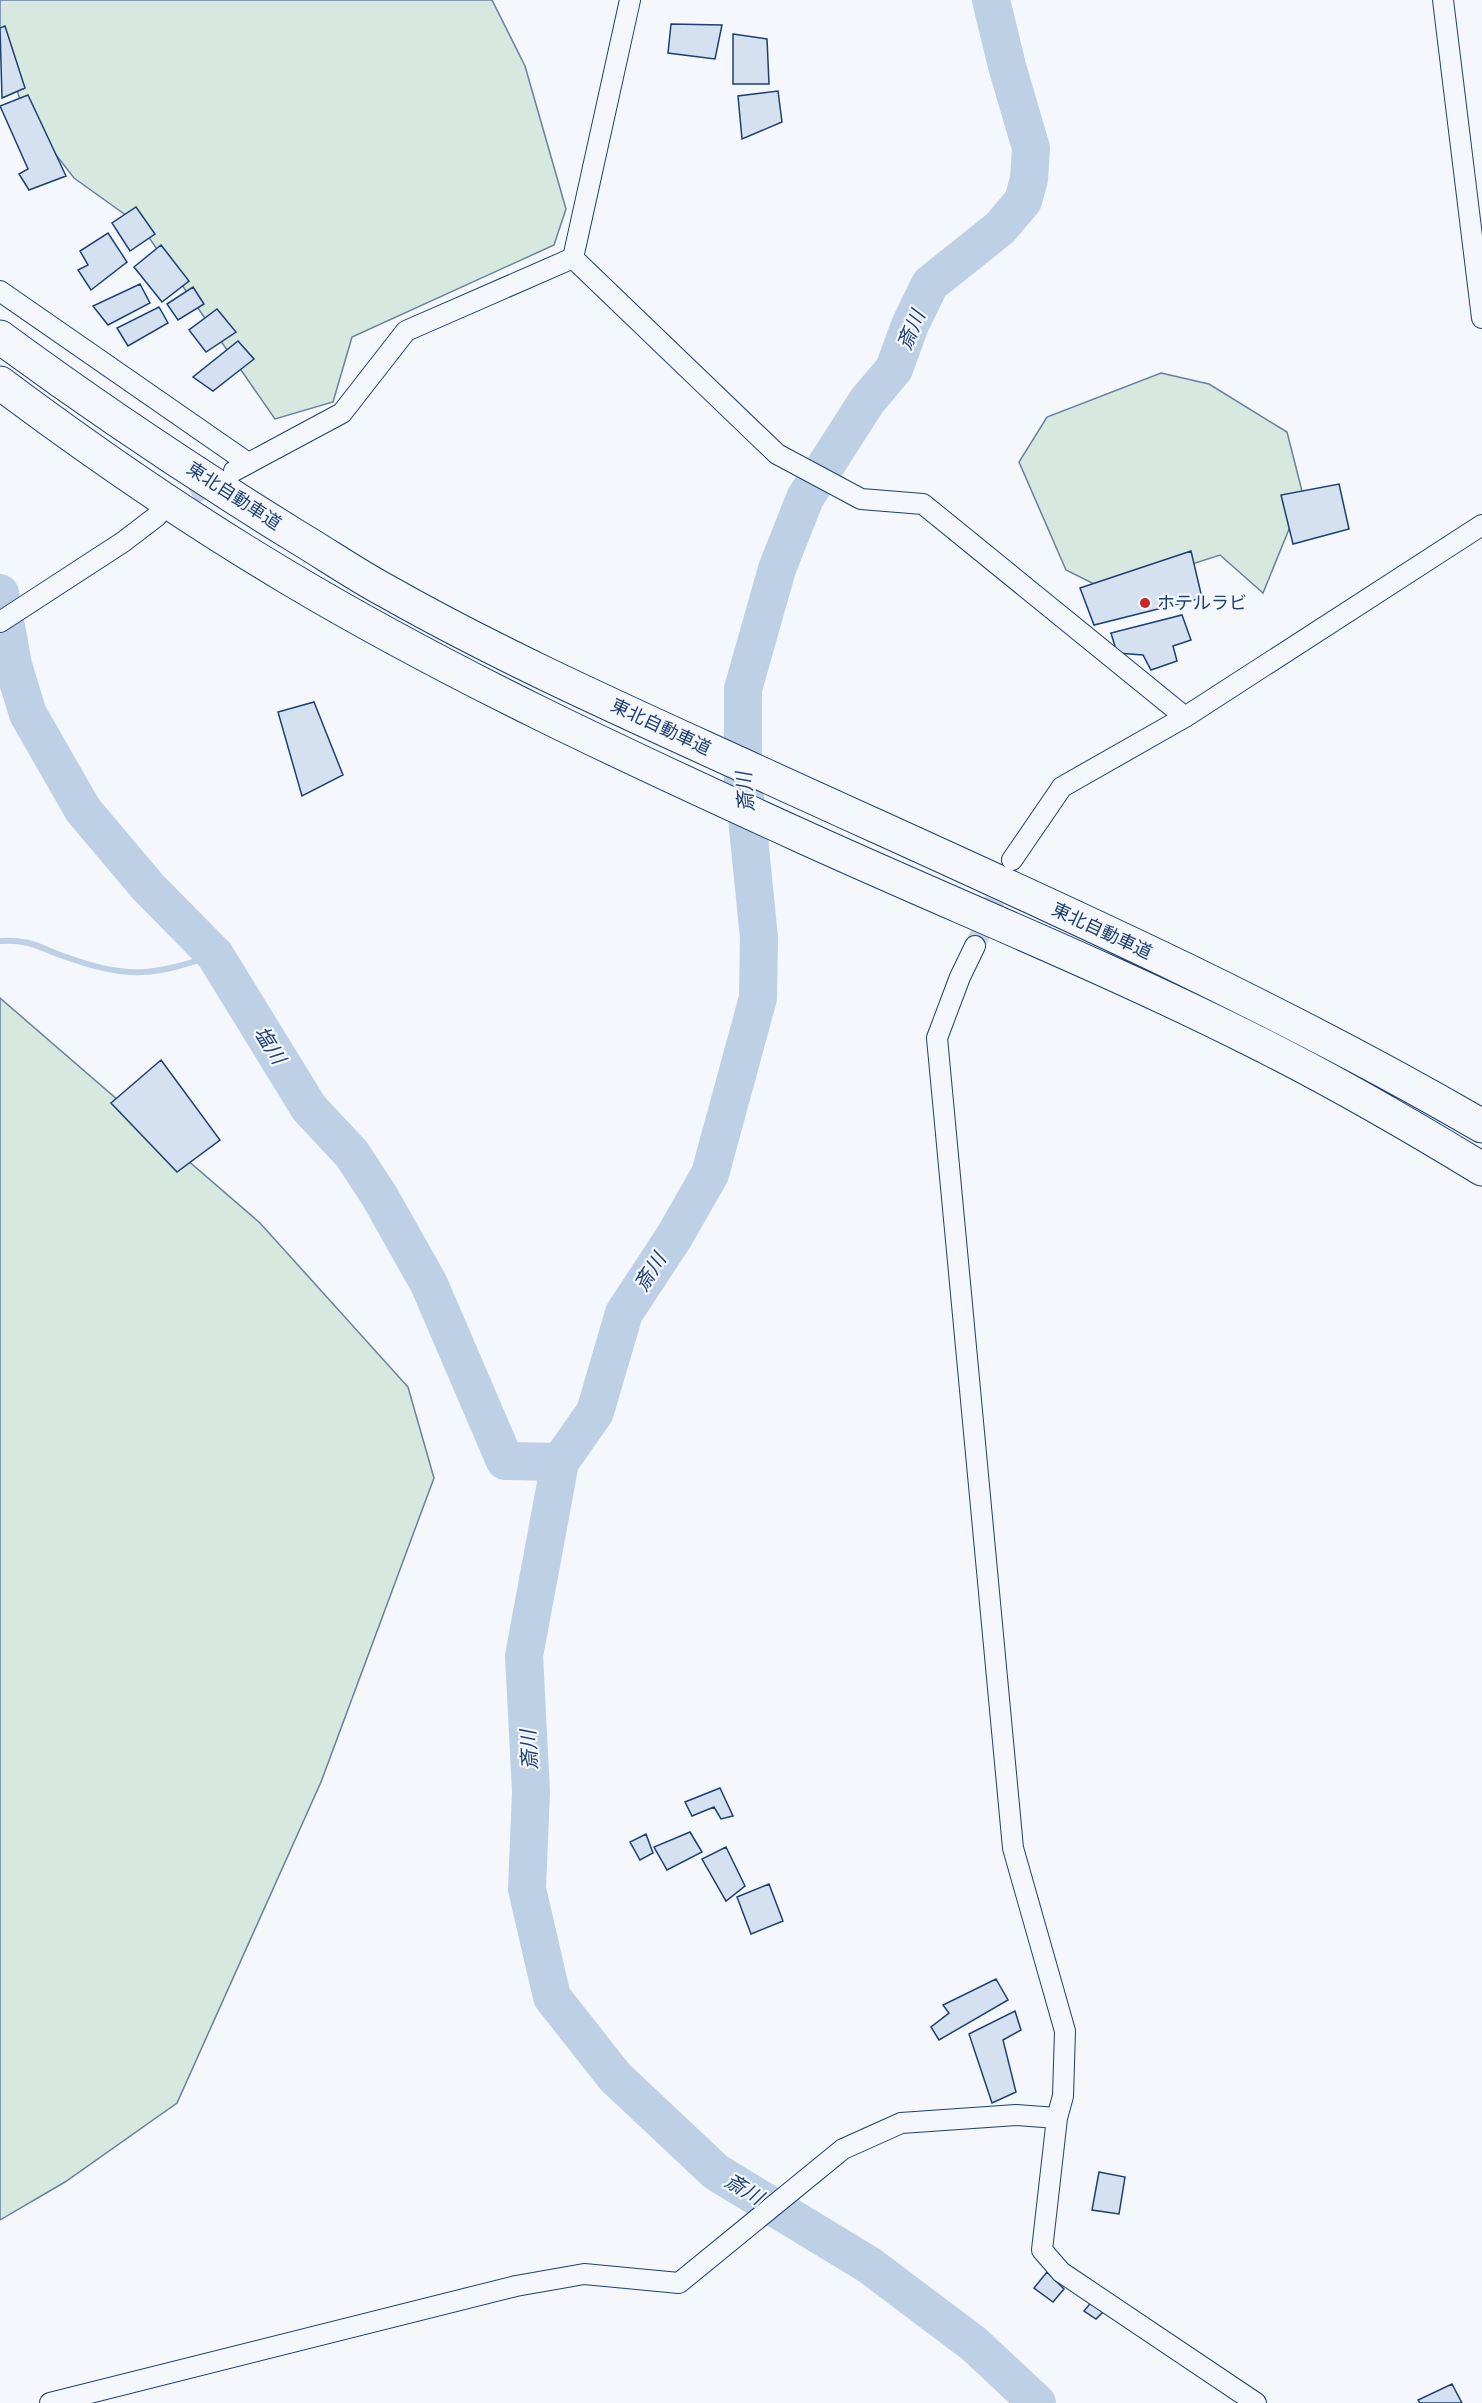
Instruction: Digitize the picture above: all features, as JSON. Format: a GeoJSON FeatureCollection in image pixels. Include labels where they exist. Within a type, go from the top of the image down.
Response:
{"type":"FeatureCollection","features":[{"type":"Feature","properties":{"kind":"highway","name":"東北自動車道"},"geometry":{"type":"LineString","coordinates":[[3,339],[126,426],[233,497],[388,592],[562,682],[1097,928],[1260,1007],[1419,1089],[1482,1126]]}},
{"type":"Feature","properties":{"kind":"highway","name":"東北自動車道"},"geometry":{"type":"LineString","coordinates":[[6,388],[103,458],[286,577],[404,643],[543,714],[800,836],[1076,958],[1246,1037],[1404,1121],[1482,1168]]}},
{"type":"Feature","properties":{"kind":"street"},"geometry":{"type":"LineString","coordinates":[[573,258],[630,0]]}},
{"type":"Feature","properties":{"kind":"street"},"geometry":{"type":"LineString","coordinates":[[1443,0],[1482,318]]}},
{"type":"Feature","properties":{"kind":"street"},"geometry":{"type":"LineString","coordinates":[[0,291],[241,467],[342,413],[406,331],[573,258]]}},
{"type":"Feature","properties":{"kind":"street"},"geometry":{"type":"LineString","coordinates":[[573,258],[777,454],[861,499],[923,504],[1185,717]]}},
{"type":"Feature","properties":{"kind":"street"},"geometry":{"type":"LineString","coordinates":[[0,622],[123,542],[157,516]]}},
{"type":"Feature","properties":{"kind":"street"},"geometry":{"type":"LineString","coordinates":[[1011,860],[1062,786],[1185,717],[1482,525]]}},
{"type":"Feature","properties":{"kind":"street"},"geometry":{"type":"LineString","coordinates":[[975,946],[960,977],[938,1038],[1013,1848],[1065,2031],[1063,2096],[1057,2118],[1042,2250],[1061,2272],[1256,2403]]}},
{"type":"Feature","properties":{"kind":"street"},"geometry":{"type":"LineString","coordinates":[[50,2403],[516,2286],[584,2274],[679,2283],[843,2150],[901,2123],[1016,2115],[1057,2118]]}},
{"type":"Feature","properties":{"kind":"shaded area"},"geometry":{"type":"Polygon","coordinates":[[[0,0],[492,0],[525,66],[566,209],[554,245],[352,337],[333,402],[275,419],[141,226],[74,178],[25,115],[0,38],[0,0]]]}},
{"type":"Feature","properties":{"kind":"shaded area"},"geometry":{"type":"Polygon","coordinates":[[[1161,373],[1209,384],[1287,432],[1303,495],[1263,593],[1220,555],[1108,591],[1066,570],[1019,462],[1047,417],[1161,373]]]}},
{"type":"Feature","properties":{"kind":"shaded area"},"geometry":{"type":"Polygon","coordinates":[[[0,998],[260,1223],[408,1387],[434,1478],[321,1782],[177,2103],[65,2182],[0,2220],[0,998]]]}},
{"type":"Feature","properties":{"kind":"building"},"geometry":{"type":"Polygon","coordinates":[[[671,24],[722,25],[715,59],[668,53],[671,24]]]}},
{"type":"Feature","properties":{"kind":"building"},"geometry":{"type":"Polygon","coordinates":[[[5,26],[25,88],[2,98],[0,28],[5,26]]]}},
{"type":"Feature","properties":{"kind":"building"},"geometry":{"type":"Polygon","coordinates":[[[733,34],[767,39],[769,84],[733,84],[733,34]]]}},
{"type":"Feature","properties":{"kind":"building"},"geometry":{"type":"Polygon","coordinates":[[[778,91],[782,122],[742,139],[738,96],[778,91]]]}},
{"type":"Feature","properties":{"kind":"building"},"geometry":{"type":"Polygon","coordinates":[[[28,95],[66,176],[29,190],[19,174],[28,169],[0,106],[28,95]]]}},
{"type":"Feature","properties":{"kind":"building"},"geometry":{"type":"Polygon","coordinates":[[[136,207],[155,234],[130,251],[112,223],[136,207]]]}},
{"type":"Feature","properties":{"kind":"building"},"geometry":{"type":"Polygon","coordinates":[[[108,233],[127,262],[91,290],[78,270],[88,265],[80,251],[108,233]]]}},
{"type":"Feature","properties":{"kind":"building"},"geometry":{"type":"Polygon","coordinates":[[[161,245],[189,281],[162,302],[134,267],[161,245]]]}},
{"type":"Feature","properties":{"kind":"building"},"geometry":{"type":"Polygon","coordinates":[[[140,284],[150,303],[108,325],[93,306],[140,284]]]}},
{"type":"Feature","properties":{"kind":"building"},"geometry":{"type":"Polygon","coordinates":[[[193,287],[204,304],[178,320],[167,304],[193,287]]]}},
{"type":"Feature","properties":{"kind":"building"},"geometry":{"type":"Polygon","coordinates":[[[159,307],[168,323],[128,346],[117,328],[159,307]]]}},
{"type":"Feature","properties":{"kind":"building"},"geometry":{"type":"Polygon","coordinates":[[[217,309],[236,332],[206,352],[189,330],[217,309]]]}},
{"type":"Feature","properties":{"kind":"building"},"geometry":{"type":"Polygon","coordinates":[[[238,341],[254,359],[213,391],[193,377],[238,341]]]}},
{"type":"Feature","properties":{"kind":"building"},"geometry":{"type":"Polygon","coordinates":[[[1339,484],[1349,529],[1293,544],[1281,495],[1339,484]]]}},
{"type":"Feature","properties":{"kind":"building"},"geometry":{"type":"Polygon","coordinates":[[[1191,551],[1202,598],[1094,625],[1080,588],[1191,551]]]}},
{"type":"Feature","properties":{"kind":"building"},"geometry":{"type":"Polygon","coordinates":[[[1182,615],[1191,640],[1173,646],[1177,661],[1151,670],[1143,655],[1117,653],[1111,633],[1182,615]]]}},
{"type":"Feature","properties":{"kind":"building"},"geometry":{"type":"Polygon","coordinates":[[[314,702],[343,775],[302,796],[278,712],[314,702]]]}},
{"type":"Feature","properties":{"kind":"building"},"geometry":{"type":"Polygon","coordinates":[[[161,1060],[220,1140],[177,1172],[111,1103],[161,1060]]]}},
{"type":"Feature","properties":{"kind":"building"},"geometry":{"type":"Polygon","coordinates":[[[720,1788],[733,1816],[721,1819],[714,1807],[692,1816],[685,1802],[720,1788]]]}},
{"type":"Feature","properties":{"kind":"building"},"geometry":{"type":"Polygon","coordinates":[[[690,1832],[702,1852],[667,1870],[654,1847],[690,1832]]]}},
{"type":"Feature","properties":{"kind":"building"},"geometry":{"type":"Polygon","coordinates":[[[646,1834],[653,1853],[640,1860],[630,1842],[646,1834]]]}},
{"type":"Feature","properties":{"kind":"building"},"geometry":{"type":"Polygon","coordinates":[[[726,1847],[745,1886],[726,1901],[702,1859],[726,1847]]]}},
{"type":"Feature","properties":{"kind":"building"},"geometry":{"type":"Polygon","coordinates":[[[769,1884],[783,1921],[751,1934],[737,1897],[769,1884]]]}},
{"type":"Feature","properties":{"kind":"building"},"geometry":{"type":"Polygon","coordinates":[[[996,1979],[1008,2000],[939,2040],[931,2027],[949,2013],[943,2005],[996,1979]]]}},
{"type":"Feature","properties":{"kind":"building"},"geometry":{"type":"Polygon","coordinates":[[[1015,2011],[1021,2030],[1003,2040],[1016,2092],[992,2103],[969,2034],[1015,2011]]]}},
{"type":"Feature","properties":{"kind":"building"},"geometry":{"type":"Polygon","coordinates":[[[1099,2172],[1125,2177],[1119,2214],[1092,2210],[1099,2172]]]}},
{"type":"Feature","properties":{"kind":"building"},"geometry":{"type":"Polygon","coordinates":[[[1047,2272],[1064,2289],[1053,2302],[1034,2288],[1047,2272]]]}},
{"type":"Feature","properties":{"kind":"building"},"geometry":{"type":"Polygon","coordinates":[[[1093,2300],[1105,2310],[1096,2319],[1084,2311],[1093,2300]]]}},
{"type":"Feature","properties":{"kind":"building"},"geometry":{"type":"Polygon","coordinates":[[[1452,2384],[1462,2403],[1420,2403],[1418,2400],[1452,2384]]]}},
{"type":"Feature","properties":{"kind":"waterway","name":"斎川"},"geometry":{"type":"LineString","coordinates":[[991,0],[1031,148],[1029,179],[1023,201],[1000,228],[930,284],[910,325],[894,369],[867,401],[805,498],[777,569],[743,689],[743,778],[759,938],[758,998],[710,1174],[674,1237],[624,1313],[595,1412],[560,1462],[524,1656],[531,1792],[527,1889],[552,1997],[615,2077],[716,2172],[869,2265],[974,2344],[1037,2403]]}},
{"type":"Feature","properties":{"kind":"waterway","name":"塩川"},"geometry":{"type":"LineString","coordinates":[[0,593],[13,665],[28,714],[83,810],[148,887],[215,955],[309,1108],[352,1154],[380,1197],[429,1284],[505,1461],[560,1462]]}},
{"type":"Feature","properties":{"kind":"waterway"},"geometry":{"type":"LineString","coordinates":[[0,941],[20,941],[88,964],[125,972],[175,967],[215,955]]}},
{"type":"Feature","properties":{"kind":"tunnel"},"geometry":{"type":"LineString","coordinates":[[166,510],[219,480]]}},
{"type":"Feature","properties":{"kind":"tunnel"},"geometry":{"type":"LineString","coordinates":[[975,946],[1006,874]]}},
{"type":"Feature","properties":{"kind":"place","name":"ホテルラビ"},"geometry":{"type":"Point","coordinates":[1145,603]}}]}
